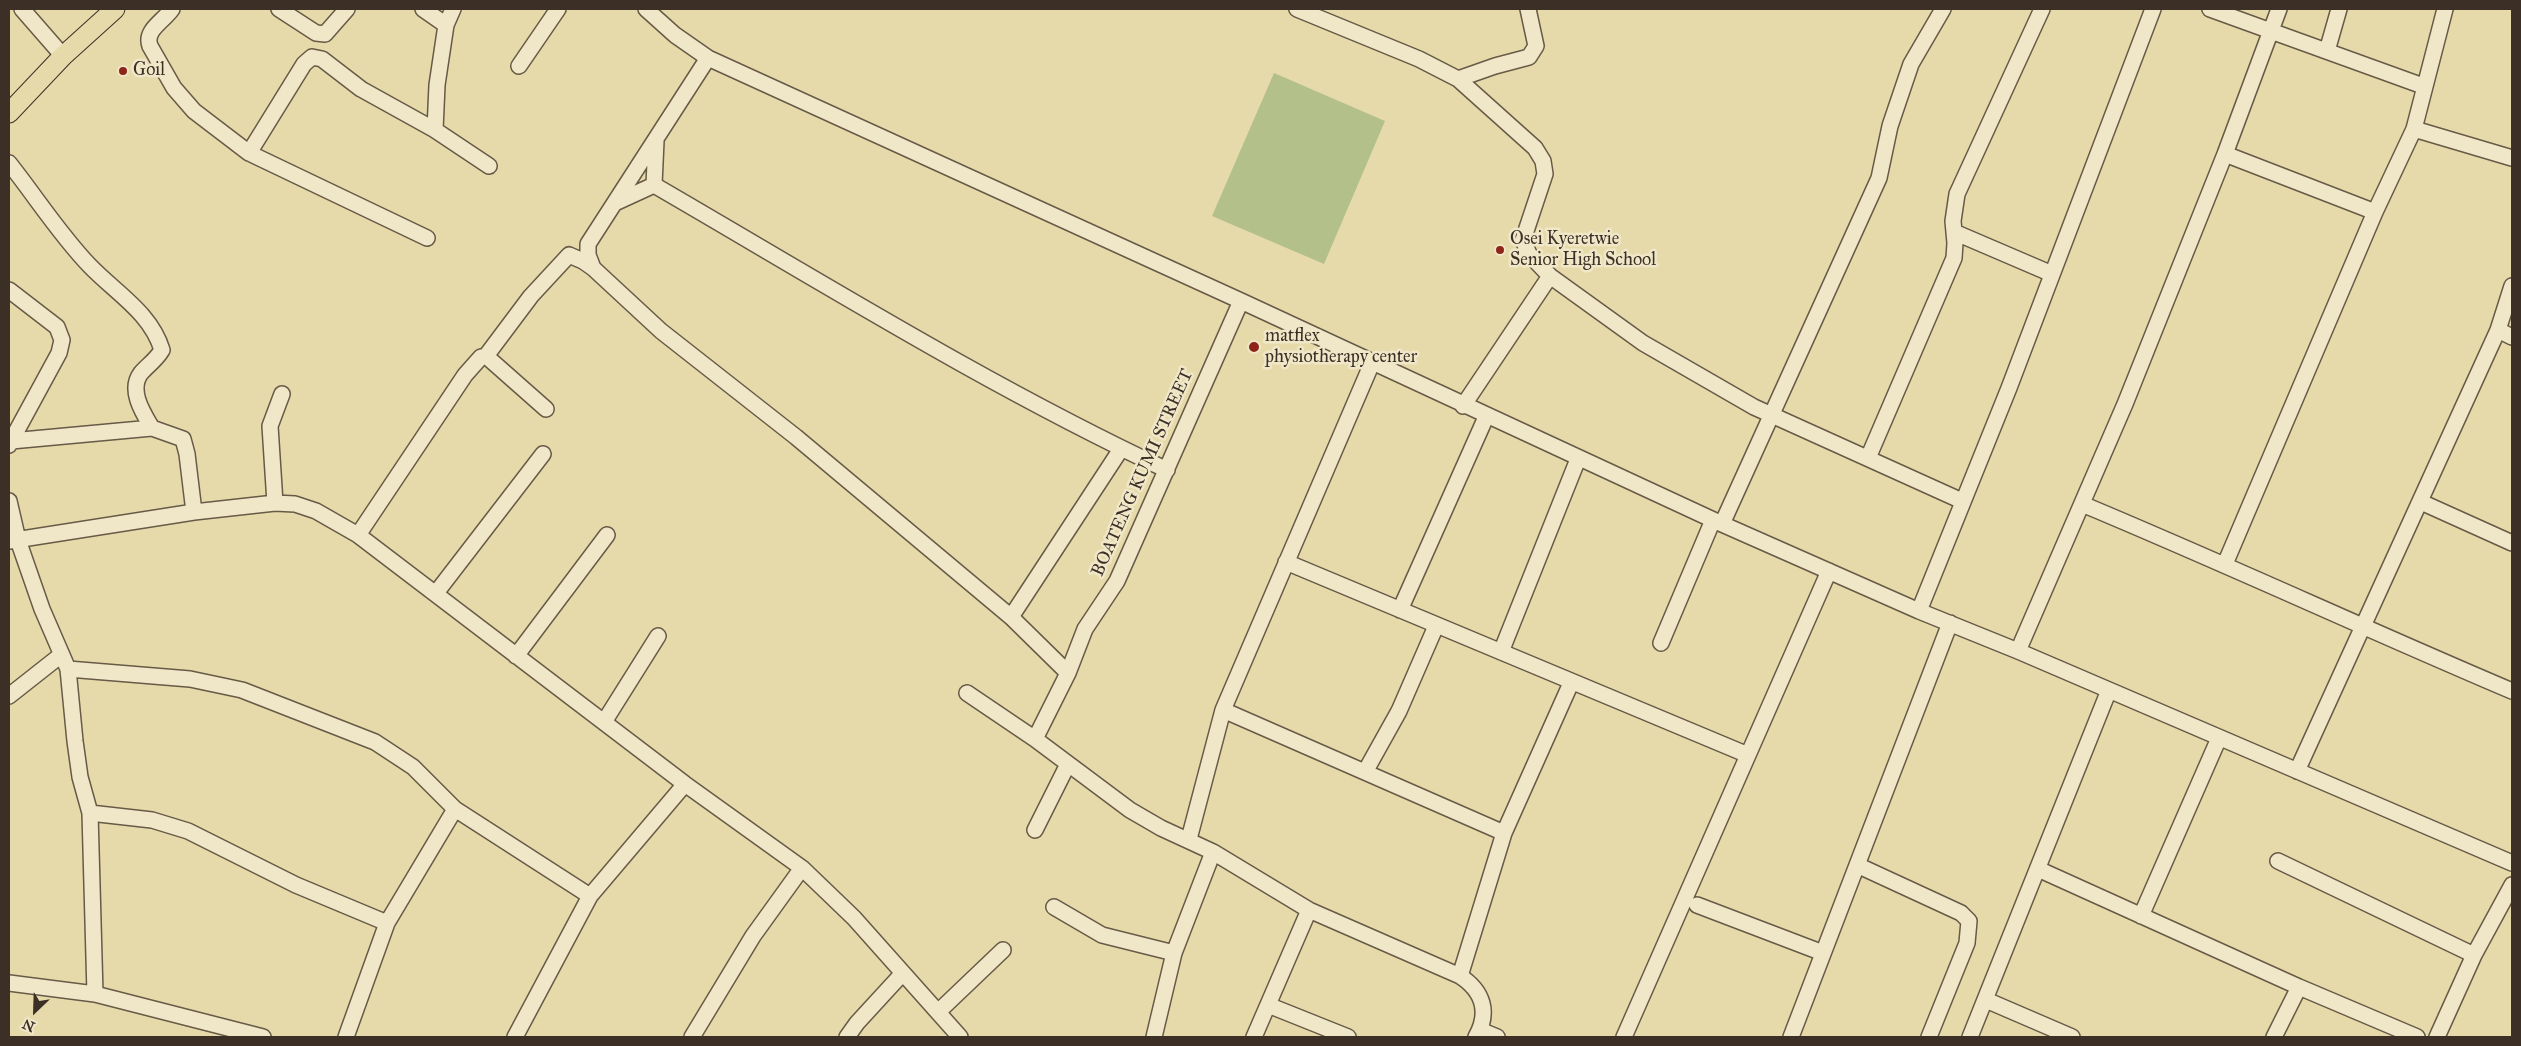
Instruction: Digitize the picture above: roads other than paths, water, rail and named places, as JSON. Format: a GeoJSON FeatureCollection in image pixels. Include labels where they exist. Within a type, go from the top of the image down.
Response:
{"type":"FeatureCollection","features":[{"type":"Feature","properties":{"kind":"main road"},"geometry":{"type":"LineString","coordinates":[[9,113],[63,56],[115,9]]}},
{"type":"Feature","properties":{"kind":"street"},"geometry":{"type":"LineString","coordinates":[[22,9],[63,56]]}},
{"type":"Feature","properties":{"kind":"street"},"geometry":{"type":"LineString","coordinates":[[172,9],[149,33],[147,39],[174,88],[194,111],[249,153],[427,238]]}},
{"type":"Feature","properties":{"kind":"street"},"geometry":{"type":"LineString","coordinates":[[280,9],[316,33],[326,34]]}},
{"type":"Feature","properties":{"kind":"street"},"geometry":{"type":"LineString","coordinates":[[249,153],[304,64],[312,57],[326,34],[347,9]]}},
{"type":"Feature","properties":{"kind":"street"},"geometry":{"type":"LineString","coordinates":[[423,9],[446,25]]}},
{"type":"Feature","properties":{"kind":"street"},"geometry":{"type":"LineString","coordinates":[[435,130],[436,85],[446,25],[453,9]]}},
{"type":"Feature","properties":{"kind":"street"},"geometry":{"type":"LineString","coordinates":[[519,66],[558,9]]}},
{"type":"Feature","properties":{"kind":"street"},"geometry":{"type":"LineString","coordinates":[[646,9],[675,35],[708,58],[1241,301],[1486,417],[1919,611],[2109,690],[2512,863]]}},
{"type":"Feature","properties":{"kind":"street"},"geometry":{"type":"LineString","coordinates":[[1297,9],[1419,59],[1458,79],[1535,148],[1543,160],[1545,174],[1523,240],[1529,254],[1550,276],[1643,343],[1676,364],[1754,407],[1962,501]]}},
{"type":"Feature","properties":{"kind":"street"},"geometry":{"type":"LineString","coordinates":[[1458,79],[1529,57],[1536,46],[1528,9]]}},
{"type":"Feature","properties":{"kind":"street"},"geometry":{"type":"LineString","coordinates":[[1661,643],[1718,522],[1774,415],[1879,178],[1890,126],[1911,64],[1943,9]]}},
{"type":"Feature","properties":{"kind":"street"},"geometry":{"type":"LineString","coordinates":[[1868,458],[1954,258],[1953,221],[1957,194],[2042,9]]}},
{"type":"Feature","properties":{"kind":"street"},"geometry":{"type":"LineString","coordinates":[[1919,611],[2009,388],[2153,9]]}},
{"type":"Feature","properties":{"kind":"street"},"geometry":{"type":"LineString","coordinates":[[2210,9],[2423,86]]}},
{"type":"Feature","properties":{"kind":"street"},"geometry":{"type":"LineString","coordinates":[[2018,652],[2125,404],[2225,154],[2279,9]]}},
{"type":"Feature","properties":{"kind":"street"},"geometry":{"type":"LineString","coordinates":[[2328,51],[2339,9]]}},
{"type":"Feature","properties":{"kind":"street"},"geometry":{"type":"LineString","coordinates":[[2225,564],[2375,212],[2414,129],[2423,86],[2444,9]]}},
{"type":"Feature","properties":{"kind":"street"},"geometry":{"type":"LineString","coordinates":[[312,57],[322,58],[361,89],[435,130],[489,166]]}},
{"type":"Feature","properties":{"kind":"street"},"geometry":{"type":"LineString","coordinates":[[593,268],[588,254],[588,244],[708,58]]}},
{"type":"Feature","properties":{"kind":"street"},"geometry":{"type":"LineString","coordinates":[[2414,129],[2512,158]]}},
{"type":"Feature","properties":{"kind":"street"},"geometry":{"type":"LineString","coordinates":[[654,185],[656,140]]}},
{"type":"Feature","properties":{"kind":"street"},"geometry":{"type":"LineString","coordinates":[[2225,154],[2375,212]]}},
{"type":"Feature","properties":{"kind":"street"},"geometry":{"type":"LineString","coordinates":[[9,163],[80,254],[138,309],[158,335],[162,350],[156,360],[137,379],[135,390],[152,428]]}},
{"type":"Feature","properties":{"kind":"street"},"geometry":{"type":"LineString","coordinates":[[616,202],[654,185]]}},
{"type":"Feature","properties":{"kind":"street"},"geometry":{"type":"LineString","coordinates":[[654,185],[930,346],[1121,448],[1167,470]]}},
{"type":"Feature","properties":{"kind":"street"},"geometry":{"type":"LineString","coordinates":[[1954,232],[2052,274]]}},
{"type":"Feature","properties":{"kind":"street"},"geometry":{"type":"LineString","coordinates":[[358,536],[465,375],[481,357],[486,356],[561,262],[569,255],[583,260],[593,268],[661,331],[796,437],[1012,618],[1068,673]]}},
{"type":"Feature","properties":{"kind":"street"},"geometry":{"type":"LineString","coordinates":[[1463,406],[1550,276]]}},
{"type":"Feature","properties":{"kind":"street"},"geometry":{"type":"LineString","coordinates":[[2297,771],[2498,330],[2512,286]]}},
{"type":"Feature","properties":{"kind":"street"},"geometry":{"type":"LineString","coordinates":[[9,290],[57,327],[62,340],[59,354],[10,443]]}},
{"type":"Feature","properties":{"kind":"street","name":"BOATENG KUMI STREET"},"geometry":{"type":"LineString","coordinates":[[1035,739],[1068,673],[1085,629],[1118,581],[1241,301]]}},
{"type":"Feature","properties":{"kind":"street"},"geometry":{"type":"LineString","coordinates":[[2498,330],[2512,337]]}},
{"type":"Feature","properties":{"kind":"street"},"geometry":{"type":"LineString","coordinates":[[486,356],[546,409]]}},
{"type":"Feature","properties":{"kind":"street"},"geometry":{"type":"LineString","coordinates":[[1189,839],[1222,710],[1372,363]]}},
{"type":"Feature","properties":{"kind":"street"},"geometry":{"type":"LineString","coordinates":[[275,503],[270,426],[282,394]]}},
{"type":"Feature","properties":{"kind":"street"},"geometry":{"type":"LineString","coordinates":[[1400,610],[1486,417]]}},
{"type":"Feature","properties":{"kind":"street"},"geometry":{"type":"LineString","coordinates":[[10,443],[152,428],[183,439],[187,454],[194,512]]}},
{"type":"Feature","properties":{"kind":"street"},"geometry":{"type":"LineString","coordinates":[[1012,618],[1121,448]]}},
{"type":"Feature","properties":{"kind":"street"},"geometry":{"type":"LineString","coordinates":[[436,593],[543,454]]}},
{"type":"Feature","properties":{"kind":"street"},"geometry":{"type":"LineString","coordinates":[[1500,652],[1578,459]]}},
{"type":"Feature","properties":{"kind":"street"},"geometry":{"type":"LineString","coordinates":[[9,501],[14,541],[68,670],[80,777],[90,812],[96,994]]}},
{"type":"Feature","properties":{"kind":"street"},"geometry":{"type":"LineString","coordinates":[[2421,502],[2512,544]]}},
{"type":"Feature","properties":{"kind":"street"},"geometry":{"type":"LineString","coordinates":[[14,541],[194,512],[275,503],[295,504],[316,511],[358,536],[436,593],[685,784],[802,868],[854,918],[960,1037]]}},
{"type":"Feature","properties":{"kind":"street"},"geometry":{"type":"LineString","coordinates":[[2082,504],[2225,564],[2362,628],[2512,691]]}},
{"type":"Feature","properties":{"kind":"street"},"geometry":{"type":"LineString","coordinates":[[516,656],[607,535]]}},
{"type":"Feature","properties":{"kind":"street"},"geometry":{"type":"LineString","coordinates":[[1286,562],[1571,683],[1748,755]]}},
{"type":"Feature","properties":{"kind":"street"},"geometry":{"type":"LineString","coordinates":[[1624,1037],[1829,571]]}},
{"type":"Feature","properties":{"kind":"street"},"geometry":{"type":"LineString","coordinates":[[1791,1037],[1950,623]]}},
{"type":"Feature","properties":{"kind":"street"},"geometry":{"type":"LineString","coordinates":[[1365,772],[1399,711],[1436,626]]}},
{"type":"Feature","properties":{"kind":"street"},"geometry":{"type":"LineString","coordinates":[[604,722],[658,636]]}},
{"type":"Feature","properties":{"kind":"street"},"geometry":{"type":"LineString","coordinates":[[9,696],[61,655]]}},
{"type":"Feature","properties":{"kind":"street"},"geometry":{"type":"LineString","coordinates":[[68,670],[190,679],[242,690],[375,742],[412,767],[455,809],[590,896]]}},
{"type":"Feature","properties":{"kind":"street"},"geometry":{"type":"LineString","coordinates":[[1460,976],[1504,833],[1571,683]]}},
{"type":"Feature","properties":{"kind":"street"},"geometry":{"type":"LineString","coordinates":[[1970,1037],[2109,690]]}},
{"type":"Feature","properties":{"kind":"street"},"geometry":{"type":"LineString","coordinates":[[967,694],[1035,739],[1130,810],[1161,828],[1189,839],[1213,852],[1309,910],[1460,976],[1474,985],[1484,1004],[1478,1034],[1497,1037]]}},
{"type":"Feature","properties":{"kind":"street"},"geometry":{"type":"LineString","coordinates":[[1222,710],[1504,833]]}},
{"type":"Feature","properties":{"kind":"street"},"geometry":{"type":"LineString","coordinates":[[2142,916],[2219,738]]}},
{"type":"Feature","properties":{"kind":"street"},"geometry":{"type":"LineString","coordinates":[[1035,830],[1068,764]]}},
{"type":"Feature","properties":{"kind":"street"},"geometry":{"type":"LineString","coordinates":[[515,1037],[590,896],[685,784]]}},
{"type":"Feature","properties":{"kind":"street"},"geometry":{"type":"LineString","coordinates":[[346,1037],[387,923],[455,809]]}},
{"type":"Feature","properties":{"kind":"street"},"geometry":{"type":"LineString","coordinates":[[90,812],[152,820],[188,831],[296,884],[387,923]]}},
{"type":"Feature","properties":{"kind":"street"},"geometry":{"type":"LineString","coordinates":[[1154,1037],[1174,953],[1213,852]]}},
{"type":"Feature","properties":{"kind":"street"},"geometry":{"type":"LineString","coordinates":[[2278,861],[2474,955]]}},
{"type":"Feature","properties":{"kind":"street"},"geometry":{"type":"LineString","coordinates":[[1857,866],[1961,913],[1969,921],[1966,943],[1929,1037]]}},
{"type":"Feature","properties":{"kind":"street"},"geometry":{"type":"LineString","coordinates":[[692,1037],[753,936],[802,868]]}},
{"type":"Feature","properties":{"kind":"street"},"geometry":{"type":"LineString","coordinates":[[2038,869],[2298,987],[2417,1037]]}},
{"type":"Feature","properties":{"kind":"street"},"geometry":{"type":"LineString","coordinates":[[2437,1037],[2474,955],[2512,885]]}},
{"type":"Feature","properties":{"kind":"street"},"geometry":{"type":"LineString","coordinates":[[1697,905],[1823,953]]}},
{"type":"Feature","properties":{"kind":"street"},"geometry":{"type":"LineString","coordinates":[[1054,907],[1102,935],[1174,953]]}},
{"type":"Feature","properties":{"kind":"street"},"geometry":{"type":"LineString","coordinates":[[1254,1037],[1309,910]]}},
{"type":"Feature","properties":{"kind":"street"},"geometry":{"type":"LineString","coordinates":[[938,1012],[1003,950]]}},
{"type":"Feature","properties":{"kind":"street"},"geometry":{"type":"LineString","coordinates":[[846,1037],[902,974]]}},
{"type":"Feature","properties":{"kind":"street"},"geometry":{"type":"LineString","coordinates":[[9,983],[96,994],[263,1037]]}},
{"type":"Feature","properties":{"kind":"street"},"geometry":{"type":"LineString","coordinates":[[2274,1037],[2298,987]]}},
{"type":"Feature","properties":{"kind":"street"},"geometry":{"type":"LineString","coordinates":[[1986,1000],[2072,1037]]}},
{"type":"Feature","properties":{"kind":"street"},"geometry":{"type":"LineString","coordinates":[[1268,1004],[1348,1037]]}},
{"type":"Feature","properties":{"kind":"place","name":"Goil"},"geometry":{"type":"Point","coordinates":[123,71]}},
{"type":"Feature","properties":{"kind":"place","name":"Osei Kyeretwie Senior High School"},"geometry":{"type":"Point","coordinates":[1500,250]}},
{"type":"Feature","properties":{"kind":"place","name":"matflex physiotherapy center"},"geometry":{"type":"Point","coordinates":[1254,347]}}]}
